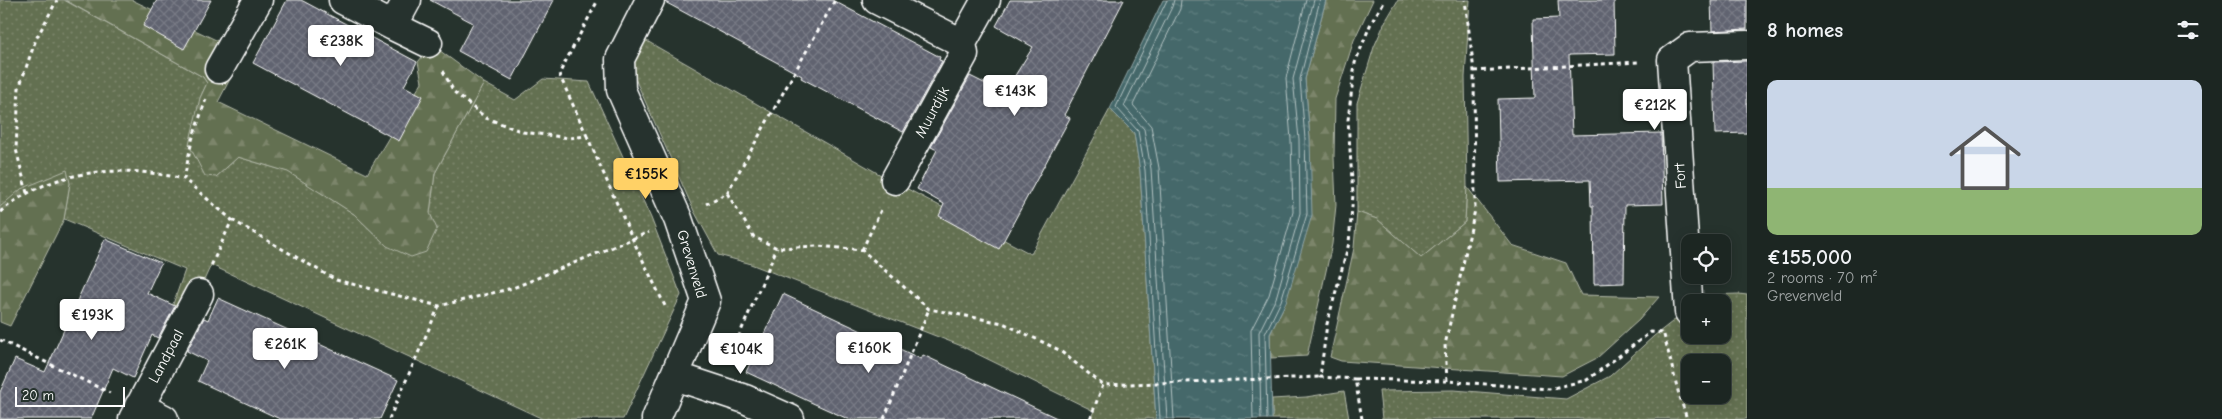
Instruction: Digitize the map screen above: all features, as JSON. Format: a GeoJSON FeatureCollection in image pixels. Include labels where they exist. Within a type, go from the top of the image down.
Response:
{"type":"FeatureCollection","features":[{"type":"Feature","properties":{"kind":"street"},"geometry":{"type":"LineString","coordinates":[[219,69],[258,0]]}},
{"type":"Feature","properties":{"kind":"street"},"geometry":{"type":"LineString","coordinates":[[343,0],[428,43]]}},
{"type":"Feature","properties":{"kind":"street"},"geometry":{"type":"LineString","coordinates":[[393,26],[407,0]]}},
{"type":"Feature","properties":{"kind":"street","name":"Grevenveld"},"geometry":{"type":"LineString","coordinates":[[650,0],[620,59],[621,90],[678,219],[706,301],[656,419]]}},
{"type":"Feature","properties":{"kind":"street"},"geometry":{"type":"LineString","coordinates":[[877,0],[962,43]]}},
{"type":"Feature","properties":{"kind":"street","name":"Muurdijk"},"geometry":{"type":"LineString","coordinates":[[895,180],[964,54],[962,43],[986,0]]}},
{"type":"Feature","properties":{"kind":"street"},"geometry":{"type":"LineString","coordinates":[[1672,60],[1690,47],[1747,45]]}},
{"type":"Feature","properties":{"kind":"street","name":"Fort"},"geometry":{"type":"LineString","coordinates":[[1672,60],[1688,294]]}},
{"type":"Feature","properties":{"kind":"street","name":"Landpaal"},"geometry":{"type":"LineString","coordinates":[[136,413],[199,294]]}},
{"type":"Feature","properties":{"kind":"street"},"geometry":{"type":"LineString","coordinates":[[675,376],[716,389],[741,409],[790,419]]}},
{"type":"Feature","properties":{"kind":"street"},"geometry":{"type":"LineString","coordinates":[[136,413],[164,419]]}},
{"type":"Feature","properties":{"kind":"path"},"geometry":{"type":"LineString","coordinates":[[27,193],[16,149],[19,88],[36,39],[56,0]]}},
{"type":"Feature","properties":{"kind":"path"},"geometry":{"type":"LineString","coordinates":[[598,0],[559,74],[633,240],[686,349]]}},
{"type":"Feature","properties":{"kind":"path"},"geometry":{"type":"LineString","coordinates":[[0,212],[27,193],[48,183],[75,175],[115,170],[157,173],[184,179],[232,220],[336,280],[439,306],[513,288],[633,240],[727,193],[835,0]]}},
{"type":"Feature","properties":{"kind":"path"},"geometry":{"type":"LineString","coordinates":[[1320,377],[1327,324],[1349,243],[1353,195],[1348,120],[1355,63],[1371,22],[1385,0]]}},
{"type":"Feature","properties":{"kind":"path"},"geometry":{"type":"LineString","coordinates":[[1447,381],[1445,345],[1475,210],[1474,71],[1464,0]]}},
{"type":"Feature","properties":{"kind":"path"},"geometry":{"type":"LineString","coordinates":[[428,43],[454,92],[486,118],[523,132],[569,138],[587,136]]}},
{"type":"Feature","properties":{"kind":"path"},"geometry":{"type":"LineString","coordinates":[[1474,71],[1672,60]]}},
{"type":"Feature","properties":{"kind":"path"},"geometry":{"type":"LineString","coordinates":[[184,179],[194,132],[205,100],[219,69]]}},
{"type":"Feature","properties":{"kind":"path"},"geometry":{"type":"LineString","coordinates":[[862,250],[895,180]]}},
{"type":"Feature","properties":{"kind":"path"},"geometry":{"type":"LineString","coordinates":[[727,193],[754,237],[777,248],[818,246],[862,250],[929,309],[1003,323],[1059,350],[1104,385],[1320,377],[1447,381],[1549,389],[1587,380],[1651,332],[1664,333],[1681,319]]}},
{"type":"Feature","properties":{"kind":"path"},"geometry":{"type":"LineString","coordinates":[[199,294],[232,220]]}},
{"type":"Feature","properties":{"kind":"path"},"geometry":{"type":"LineString","coordinates":[[716,389],[777,248]]}},
{"type":"Feature","properties":{"kind":"path"},"geometry":{"type":"LineString","coordinates":[[389,419],[439,306]]}},
{"type":"Feature","properties":{"kind":"path"},"geometry":{"type":"LineString","coordinates":[[884,419],[929,309]]}},
{"type":"Feature","properties":{"kind":"path"},"geometry":{"type":"LineString","coordinates":[[1664,333],[1687,419]]}},
{"type":"Feature","properties":{"kind":"path"},"geometry":{"type":"LineString","coordinates":[[0,340],[136,413]]}},
{"type":"Feature","properties":{"kind":"path"},"geometry":{"type":"LineString","coordinates":[[1355,379],[1362,419]]}},
{"type":"Feature","properties":{"kind":"path"},"geometry":{"type":"LineString","coordinates":[[1090,419],[1104,385]]}},
{"type":"Feature","properties":{"kind":"green space"},"geometry":{"type":"Polygon","coordinates":[[[0,0],[64,0],[203,77],[207,83],[200,98],[216,177],[238,157],[289,172],[354,214],[387,246],[430,213],[435,173],[484,83],[515,100],[543,79],[589,82],[651,218],[681,295],[623,419],[543,419],[211,265],[189,313],[172,307],[185,270],[64,219],[70,183],[0,207],[0,0]]]}},
{"type":"Feature","properties":{"kind":"green space"},"geometry":{"type":"Polygon","coordinates":[[[65,0],[132,0],[216,40],[241,58],[218,102],[367,174],[422,82],[418,62],[432,45],[484,83],[435,173],[430,213],[437,229],[426,252],[411,257],[387,246],[354,214],[288,172],[238,157],[216,177],[205,176],[189,145],[200,98],[207,83],[203,77],[65,0]]]}},
{"type":"Feature","properties":{"kind":"green space"},"geometry":{"type":"Polygon","coordinates":[[[1326,0],[1373,0],[1354,40],[1335,99],[1334,157],[1336,205],[1332,244],[1307,356],[1271,358],[1270,334],[1286,302],[1310,139],[1305,79],[1326,0]]]}},
{"type":"Feature","properties":{"kind":"green space"},"geometry":{"type":"Polygon","coordinates":[[[1398,0],[1470,0],[1465,77],[1467,187],[1465,222],[1421,258],[1377,219],[1357,212],[1357,103],[1374,47],[1385,22],[1398,0]]]}},
{"type":"Feature","properties":{"kind":"green space"},"geometry":{"type":"Polygon","coordinates":[[[645,40],[881,175],[1031,254],[1110,109],[1134,133],[1140,171],[1156,419],[1090,419],[1094,411],[959,345],[748,263],[718,255],[694,211],[629,65],[645,40]]]}},
{"type":"Feature","properties":{"kind":"green space"},"geometry":{"type":"Polygon","coordinates":[[[67,170],[70,183],[64,219],[10,326],[0,322],[0,207],[21,189],[67,170]]]}},
{"type":"Feature","properties":{"kind":"green space"},"geometry":{"type":"Polygon","coordinates":[[[1467,187],[1512,245],[1566,263],[1581,295],[1659,297],[1639,320],[1597,358],[1562,376],[1341,361],[1330,357],[1354,248],[1357,212],[1377,219],[1421,258],[1465,222],[1467,187]]]}},
{"type":"Feature","properties":{"kind":"green space"},"geometry":{"type":"Polygon","coordinates":[[[1731,294],[1747,295],[1747,419],[1382,419],[1379,391],[1454,390],[1566,399],[1610,376],[1654,336],[1681,315],[1681,344],[1731,344],[1731,294]]]}},
{"type":"Feature","properties":{"kind":"green space"},"geometry":{"type":"Polygon","coordinates":[[[1344,391],[1349,419],[1272,419],[1272,399],[1306,397],[1344,391]]]}},
{"type":"Feature","properties":{"kind":"water"},"geometry":{"type":"Polygon","coordinates":[[[1163,0],[1326,0],[1305,79],[1310,139],[1312,215],[1286,302],[1270,334],[1272,419],[1156,419],[1140,171],[1134,133],[1110,109],[1163,0]]]}},
{"type":"Feature","properties":{"kind":"building"},"geometry":{"type":"Polygon","coordinates":[[[157,0],[211,0],[184,49],[143,26],[157,0]]]}},
{"type":"Feature","properties":{"kind":"building"},"geometry":{"type":"Polygon","coordinates":[[[287,0],[301,0],[417,62],[404,86],[423,96],[399,141],[253,63],[287,0]]]}},
{"type":"Feature","properties":{"kind":"building"},"geometry":{"type":"Polygon","coordinates":[[[430,0],[554,0],[512,80],[458,51],[473,23],[430,0]]]}},
{"type":"Feature","properties":{"kind":"building"},"geometry":{"type":"Polygon","coordinates":[[[665,0],[832,0],[940,57],[939,60],[942,61],[903,132],[801,78],[802,76],[665,2],[665,0]]]}},
{"type":"Feature","properties":{"kind":"building"},"geometry":{"type":"Polygon","coordinates":[[[1010,0],[1124,0],[1064,115],[1070,118],[999,249],[939,216],[944,204],[917,189],[937,150],[931,147],[970,76],[1004,93],[1033,47],[996,26],[1010,0]]]}},
{"type":"Feature","properties":{"kind":"building"},"geometry":{"type":"Polygon","coordinates":[[[1558,0],[1614,0],[1615,54],[1569,55],[1572,135],[1661,133],[1663,204],[1625,205],[1624,283],[1594,284],[1593,206],[1591,206],[1590,180],[1500,182],[1498,99],[1535,98],[1533,19],[1559,18],[1558,0]]]}},
{"type":"Feature","properties":{"kind":"building"},"geometry":{"type":"Polygon","coordinates":[[[1711,0],[1747,0],[1747,29],[1712,31],[1711,0]]]}},
{"type":"Feature","properties":{"kind":"building"},"geometry":{"type":"Polygon","coordinates":[[[1747,61],[1747,133],[1715,134],[1713,62],[1747,61]]]}},
{"type":"Feature","properties":{"kind":"building"},"geometry":{"type":"Polygon","coordinates":[[[105,239],[161,263],[147,293],[175,306],[158,338],[152,335],[133,378],[113,368],[91,419],[0,419],[0,392],[15,359],[45,372],[105,239]]]}},
{"type":"Feature","properties":{"kind":"building"},"geometry":{"type":"Polygon","coordinates":[[[783,294],[921,359],[923,355],[1059,419],[848,419],[806,400],[746,372],[783,294]]]}},
{"type":"Feature","properties":{"kind":"building"},"geometry":{"type":"Polygon","coordinates":[[[218,298],[398,380],[380,419],[280,419],[198,381],[207,361],[187,351],[204,318],[208,320],[218,298]]]}}]}
